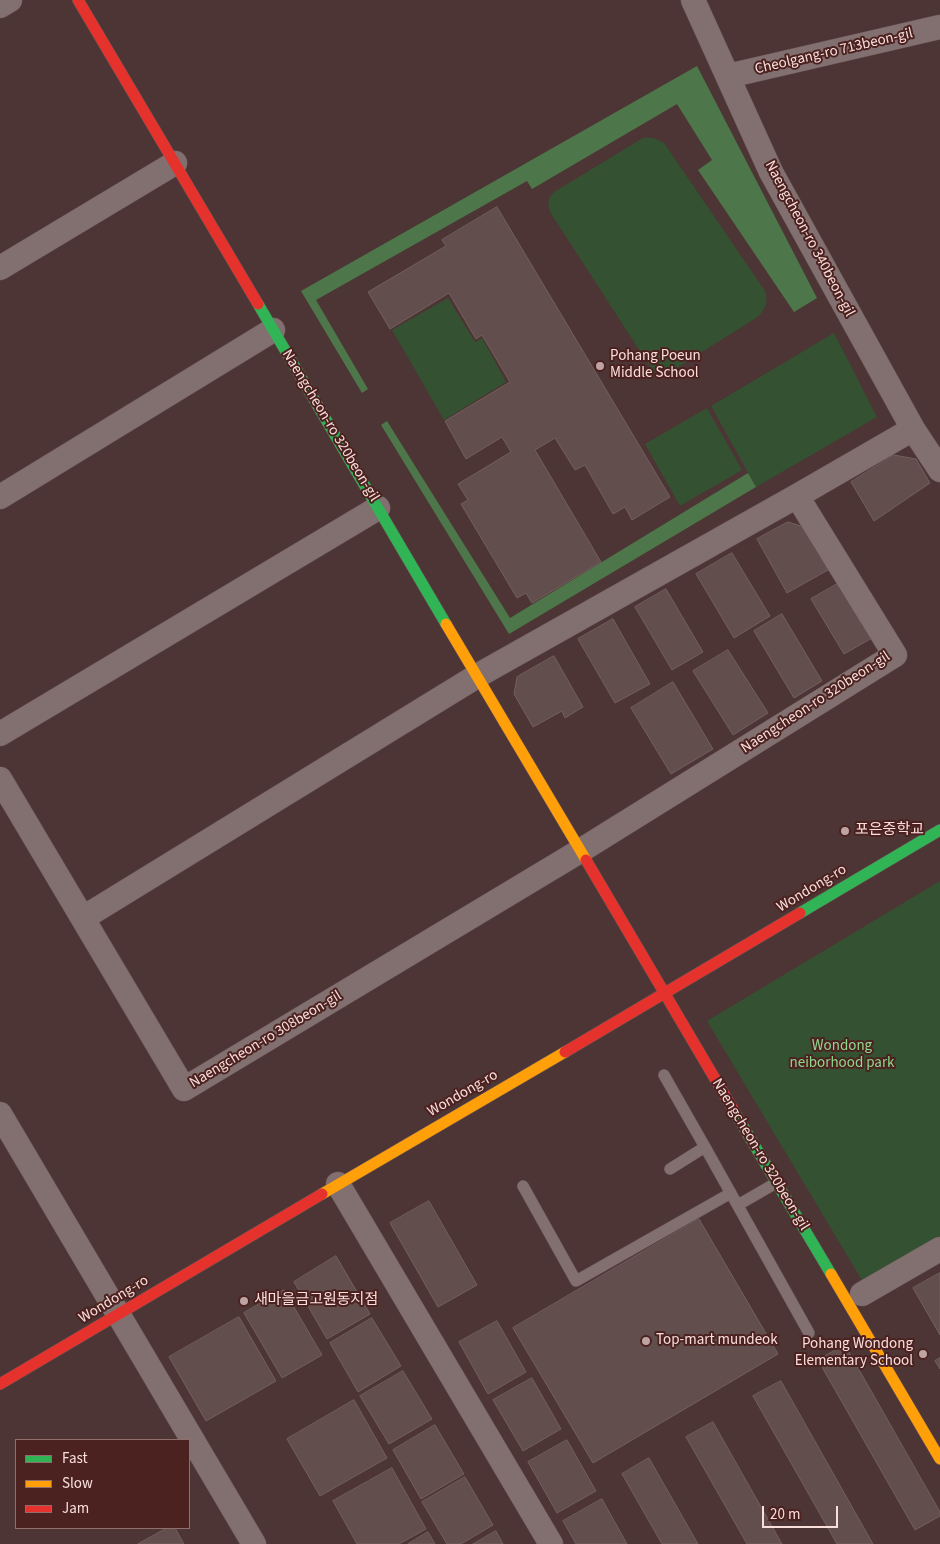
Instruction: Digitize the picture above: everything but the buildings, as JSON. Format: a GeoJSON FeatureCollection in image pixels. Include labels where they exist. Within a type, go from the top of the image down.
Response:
{"type":"FeatureCollection","features":[{"type":"Feature","properties":{"kind":"street"},"geometry":{"type":"LineString","coordinates":[[0,6],[10,0]]}},
{"type":"Feature","properties":{"kind":"street","name":"Naengcheon-ro 320beon-gil"},"geometry":{"type":"LineString","coordinates":[[78,0],[940,1459]]}},
{"type":"Feature","properties":{"kind":"street","name":"Naengcheon-ro 340beon-gil"},"geometry":{"type":"LineString","coordinates":[[693,0],[771,172],[913,429],[940,470]]}},
{"type":"Feature","properties":{"kind":"street","name":"Cheolgang-ro 713beon-gil"},"geometry":{"type":"LineString","coordinates":[[728,76],[940,27]]}},
{"type":"Feature","properties":{"kind":"street"},"geometry":{"type":"LineString","coordinates":[[0,268],[174,163]]}},
{"type":"Feature","properties":{"kind":"street"},"geometry":{"type":"LineString","coordinates":[[0,497],[273,330]]}},
{"type":"Feature","properties":{"kind":"street"},"geometry":{"type":"LineString","coordinates":[[83,918],[477,676],[913,429]]}},
{"type":"Feature","properties":{"kind":"street","name":"Naengcheon-ro 320beon-gil"},"geometry":{"type":"LineString","coordinates":[[580,851],[896,655],[797,496]]}},
{"type":"Feature","properties":{"kind":"street"},"geometry":{"type":"LineString","coordinates":[[0,734],[378,508]]}},
{"type":"Feature","properties":{"kind":"street","name":"Naengcheon-ro 308beon-gil"},"geometry":{"type":"LineString","coordinates":[[0,779],[184,1089],[580,851]]}},
{"type":"Feature","properties":{"kind":"street","name":"Wondong-ro"},"geometry":{"type":"LineString","coordinates":[[0,1384],[338,1184],[665,994],[940,830]]}},
{"type":"Feature","properties":{"kind":"street"},"geometry":{"type":"LineString","coordinates":[[0,1114],[254,1544]]}},
{"type":"Feature","properties":{"kind":"street"},"geometry":{"type":"LineString","coordinates":[[338,1184],[551,1544]]}},
{"type":"Feature","properties":{"kind":"street"},"geometry":{"type":"LineString","coordinates":[[862,1294],[940,1249]]}},
{"type":"Feature","properties":{"kind":"lane"},"geometry":{"type":"LineString","coordinates":[[664,1075],[809,1333]]}},
{"type":"Feature","properties":{"kind":"lane"},"geometry":{"type":"LineString","coordinates":[[670,1170],[705,1147]]}},
{"type":"Feature","properties":{"kind":"lane"},"geometry":{"type":"LineString","coordinates":[[738,1205],[776,1183]]}},
{"type":"Feature","properties":{"kind":"lane"},"geometry":{"type":"LineString","coordinates":[[522,1186],[576,1281],[731,1192]]}},
{"type":"Feature","properties":{"kind":"green space"},"geometry":{"type":"Polygon","coordinates":[[[697,66],[817,298],[794,312],[698,170],[712,160],[677,104],[532,189],[527,181],[316,300],[368,389],[362,393],[301,291],[697,66]]]}},
{"type":"Feature","properties":{"kind":"green space"},"geometry":{"type":"Polygon","coordinates":[[[643,138],[654,138],[664,143],[765,291],[766,298],[765,307],[759,316],[667,374],[655,372],[649,365],[550,212],[549,206],[549,199],[554,192],[643,138]]]}},
{"type":"Feature","properties":{"kind":"green space"},"geometry":{"type":"Polygon","coordinates":[[[448,298],[475,342],[482,338],[506,382],[444,420],[392,330],[448,298]]]}},
{"type":"Feature","properties":{"kind":"green space"},"geometry":{"type":"Polygon","coordinates":[[[834,333],[877,417],[756,487],[711,406],[834,333]]]}},
{"type":"Feature","properties":{"kind":"green space"},"geometry":{"type":"Polygon","coordinates":[[[707,408],[742,470],[680,506],[645,444],[707,408]]]}},
{"type":"Feature","properties":{"kind":"green space"},"geometry":{"type":"Polygon","coordinates":[[[387,421],[510,618],[748,473],[756,487],[509,634],[381,425],[387,421]]]}},
{"type":"Feature","properties":{"kind":"green space","name":"Wondong neiborhood park"},"geometry":{"type":"Polygon","coordinates":[[[940,881],[940,1238],[863,1282],[707,1021],[940,881]]]}},
{"type":"Feature","properties":{"kind":"traffic: fast"},"geometry":{"type":"LineString","coordinates":[[258,304],[446,624]]}},
{"type":"Feature","properties":{"kind":"traffic: fast"},"geometry":{"type":"LineString","coordinates":[[800,913],[940,830]]}},
{"type":"Feature","properties":{"kind":"traffic: fast"},"geometry":{"type":"LineString","coordinates":[[734,1111],[831,1274]]}},
{"type":"Feature","properties":{"kind":"traffic: slow"},"geometry":{"type":"LineString","coordinates":[[446,624],[586,860]]}},
{"type":"Feature","properties":{"kind":"traffic: slow"},"geometry":{"type":"LineString","coordinates":[[322,1194],[565,1052]]}},
{"type":"Feature","properties":{"kind":"traffic: slow"},"geometry":{"type":"LineString","coordinates":[[831,1274],[940,1459]]}},
{"type":"Feature","properties":{"kind":"traffic: jam"},"geometry":{"type":"LineString","coordinates":[[78,0],[258,304]]}},
{"type":"Feature","properties":{"kind":"traffic: jam"},"geometry":{"type":"LineString","coordinates":[[586,860],[734,1111]]}},
{"type":"Feature","properties":{"kind":"traffic: jam"},"geometry":{"type":"LineString","coordinates":[[565,1052],[800,913]]}},
{"type":"Feature","properties":{"kind":"traffic: jam"},"geometry":{"type":"LineString","coordinates":[[0,1384],[322,1194]]}},
{"type":"Feature","properties":{"kind":"place","name":"Pohang Poeun Middle School"},"geometry":{"type":"Point","coordinates":[600,366]}},
{"type":"Feature","properties":{"kind":"place","name":"포은중학교"},"geometry":{"type":"Point","coordinates":[845,831]}},
{"type":"Feature","properties":{"kind":"place","name":"새마을금고원동지점"},"geometry":{"type":"Point","coordinates":[244,1301]}},
{"type":"Feature","properties":{"kind":"place","name":"Top-mart mundeok"},"geometry":{"type":"Point","coordinates":[646,1341]}},
{"type":"Feature","properties":{"kind":"place","name":"Pohang Wondong Elementary School"},"geometry":{"type":"Point","coordinates":[923,1354]}}]}
